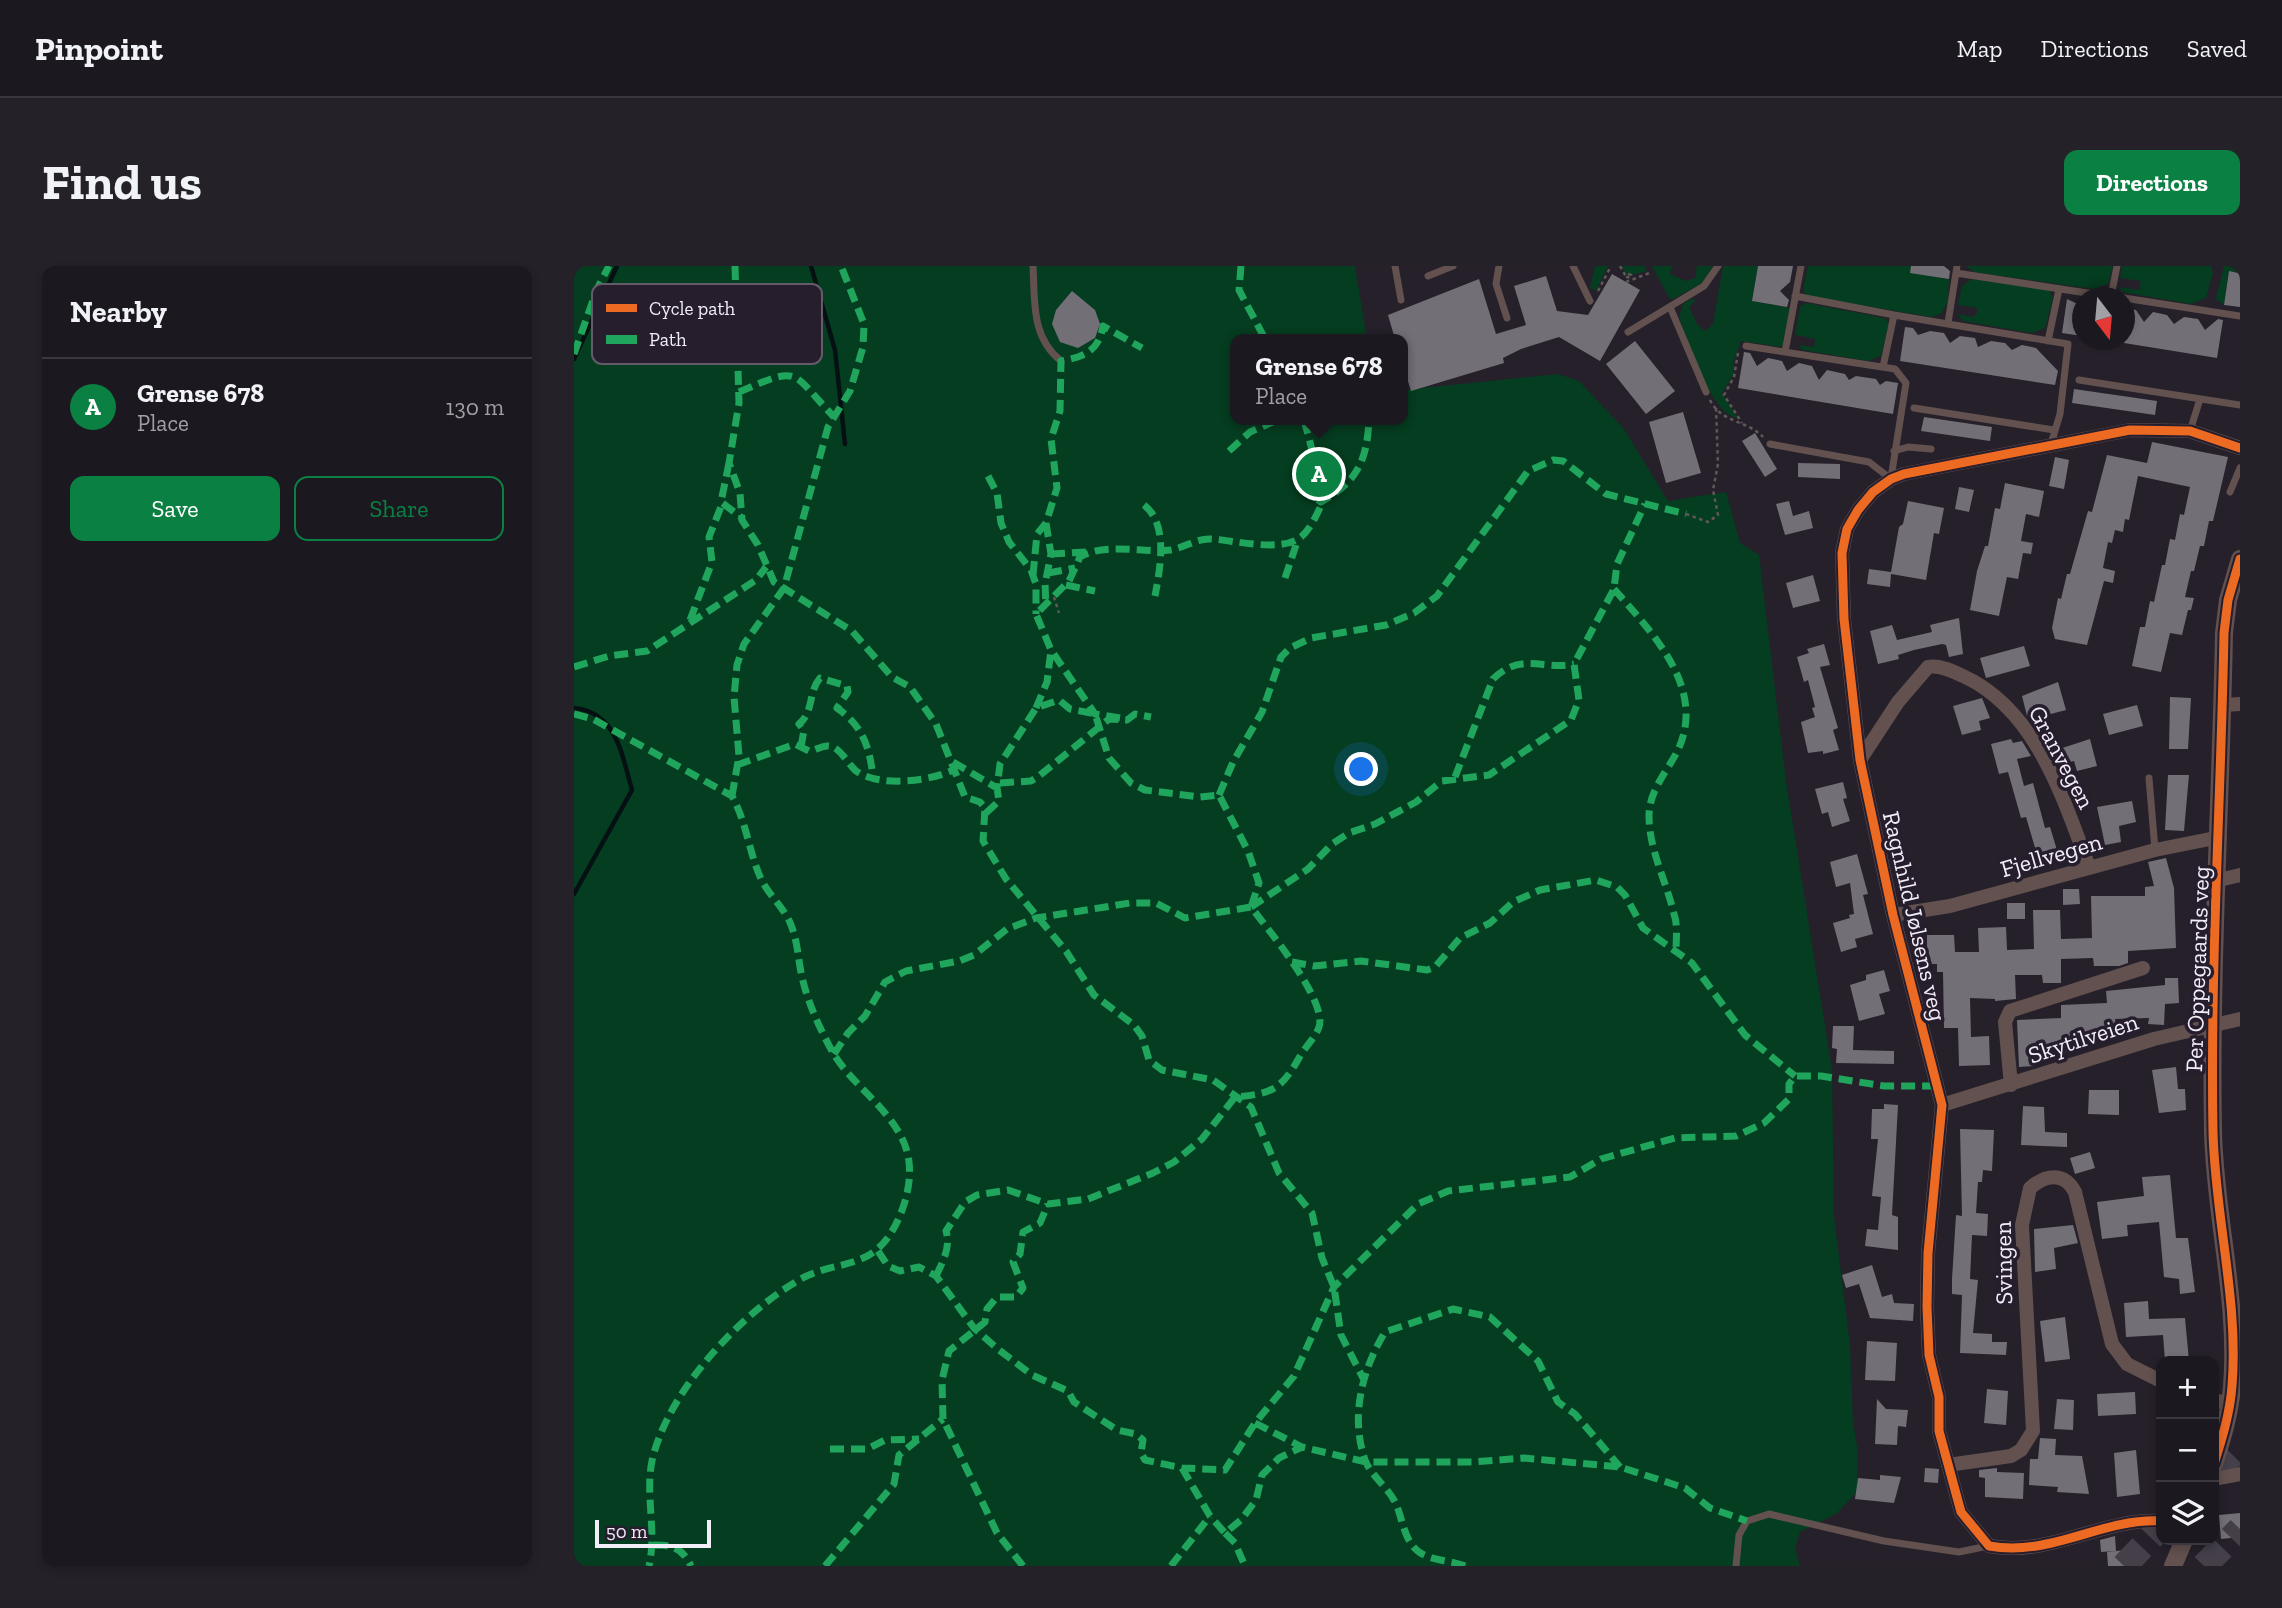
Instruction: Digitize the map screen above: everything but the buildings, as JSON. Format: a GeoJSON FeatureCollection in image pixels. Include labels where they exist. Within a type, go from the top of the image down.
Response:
{"type":"FeatureCollection","features":[{"type":"Feature","properties":{"kind":"street","name":"Ragnhild Jølsens veg"},"geometry":{"type":"LineString","coordinates":[[1989,1546],[1961,1512],[1939,1432],[1938,1397],[1929,1355],[1927,1307],[1928,1253],[1942,1105],[1893,915],[1860,760],[1844,619],[1842,553],[1847,529],[1858,509],[1891,479],[2053,437],[2130,430],[2190,431],[2240,448]]}},
{"type":"Feature","properties":{"kind":"street","name":"Per Oppegaards veg"},"geometry":{"type":"LineString","coordinates":[[2219,1425],[2232,1338],[2214,1162],[2213,1024],[2220,837],[2232,704],[2224,633],[2240,559]]}},
{"type":"Feature","properties":{"kind":"street","name":"Granvegen"},"geometry":{"type":"LineString","coordinates":[[1860,760],[1898,702],[1928,667],[1955,672],[1978,682],[2002,699],[2029,734],[2065,806],[2089,867]]}},
{"type":"Feature","properties":{"kind":"street","name":"Fjellvegen"},"geometry":{"type":"LineString","coordinates":[[1893,915],[2011,891],[2155,849],[2220,837]]}},
{"type":"Feature","properties":{"kind":"street"},"geometry":{"type":"LineString","coordinates":[[2219,880],[2240,875]]}},
{"type":"Feature","properties":{"kind":"street"},"geometry":{"type":"LineString","coordinates":[[2011,1085],[2005,1022],[2010,1011],[2143,968]]}},
{"type":"Feature","properties":{"kind":"street","name":"Skytilveien"},"geometry":{"type":"LineString","coordinates":[[1942,1105],[2154,1039],[2240,1018]]}},
{"type":"Feature","properties":{"kind":"street","name":"Svingen"},"geometry":{"type":"LineString","coordinates":[[1948,1465],[2011,1456],[2021,1450],[2033,1431],[2022,1225],[2030,1188],[2046,1177],[2055,1176],[2064,1180],[2075,1192],[2112,1345],[2127,1364],[2156,1378]]}},
{"type":"Feature","properties":{"kind":"street"},"geometry":{"type":"LineString","coordinates":[[2219,1478],[2240,1474]]}},
{"type":"Feature","properties":{"kind":"street"},"geometry":{"type":"LineString","coordinates":[[1989,1546],[2028,1549],[2136,1521],[2156,1521]]}},
{"type":"Feature","properties":{"kind":"street"},"geometry":{"type":"LineString","coordinates":[[2173,1566],[2182,1545]]}},
{"type":"Feature","properties":{"kind":"lane"},"geometry":{"type":"LineString","coordinates":[[1033,266],[1035,321],[1046,349],[1061,361]]}},
{"type":"Feature","properties":{"kind":"lane"},"geometry":{"type":"LineString","coordinates":[[1395,266],[1401,300]]}},
{"type":"Feature","properties":{"kind":"lane"},"geometry":{"type":"LineString","coordinates":[[1428,276],[1453,266]]}},
{"type":"Feature","properties":{"kind":"lane"},"geometry":{"type":"LineString","coordinates":[[1499,266],[1496,284],[1507,318]]}},
{"type":"Feature","properties":{"kind":"lane"},"geometry":{"type":"LineString","coordinates":[[1573,266],[1590,301]]}},
{"type":"Feature","properties":{"kind":"lane"},"geometry":{"type":"LineString","coordinates":[[1628,332],[1704,286],[1718,266]]}},
{"type":"Feature","properties":{"kind":"lane"},"geometry":{"type":"LineString","coordinates":[[1785,352],[1801,266]]}},
{"type":"Feature","properties":{"kind":"lane"},"geometry":{"type":"LineString","coordinates":[[2117,266],[2118,287]]}},
{"type":"Feature","properties":{"kind":"lane"},"geometry":{"type":"LineString","coordinates":[[1948,323],[1956,270],[2072,291]]}},
{"type":"Feature","properties":{"kind":"lane"},"geometry":{"type":"LineString","coordinates":[[2048,341],[2059,289]]}},
{"type":"Feature","properties":{"kind":"lane"},"geometry":{"type":"LineString","coordinates":[[1795,296],[1894,316],[2068,344],[2060,414],[2053,437],[1914,408]]}},
{"type":"Feature","properties":{"kind":"lane"},"geometry":{"type":"LineString","coordinates":[[2135,300],[2240,316]]}},
{"type":"Feature","properties":{"kind":"lane"},"geometry":{"type":"LineString","coordinates":[[1670,307],[1706,392]]}},
{"type":"Feature","properties":{"kind":"lane"},"geometry":{"type":"LineString","coordinates":[[1883,367],[1894,316]]}},
{"type":"Feature","properties":{"kind":"lane"},"geometry":{"type":"LineString","coordinates":[[1746,346],[1895,369],[1906,383],[1891,479]]}},
{"type":"Feature","properties":{"kind":"lane"},"geometry":{"type":"LineString","coordinates":[[2079,380],[2240,405]]}},
{"type":"Feature","properties":{"kind":"lane"},"geometry":{"type":"LineString","coordinates":[[2190,431],[2200,399]]}},
{"type":"Feature","properties":{"kind":"lane"},"geometry":{"type":"LineString","coordinates":[[1770,444],[1870,462],[1891,479]]}},
{"type":"Feature","properties":{"kind":"lane"},"geometry":{"type":"LineString","coordinates":[[1894,452],[1908,447],[1931,449]]}},
{"type":"Feature","properties":{"kind":"lane"},"geometry":{"type":"LineString","coordinates":[[2230,492],[2240,468]]}},
{"type":"Feature","properties":{"kind":"lane"},"geometry":{"type":"LineString","coordinates":[[2149,778],[2155,849]]}},
{"type":"Feature","properties":{"kind":"lane"},"geometry":{"type":"LineString","coordinates":[[1736,1566],[1739,1535],[1747,1521],[1769,1514],[1884,1541],[1959,1552],[1989,1546]]}},
{"type":"Feature","properties":{"kind":"path"},"geometry":{"type":"LineString","coordinates":[[1590,301],[1611,266]]}},
{"type":"Feature","properties":{"kind":"path"},"geometry":{"type":"LineString","coordinates":[[1620,266],[1627,279],[1650,269],[1658,284]]}},
{"type":"Feature","properties":{"kind":"path"},"geometry":{"type":"LineString","coordinates":[[1742,423],[1724,395],[1734,377],[1734,362],[1741,345],[1746,346]]}},
{"type":"Feature","properties":{"kind":"path"},"geometry":{"type":"LineString","coordinates":[[1706,392],[1725,417],[1752,425],[1770,444]]}},
{"type":"Feature","properties":{"kind":"path"},"geometry":{"type":"LineString","coordinates":[[1686,514],[1708,522],[1718,515],[1713,490],[1718,464],[1716,408]]}},
{"type":"Feature","properties":{"kind":"path"},"geometry":{"type":"LineString","coordinates":[[1059,613],[1054,597],[1062,601]]}},
{"type":"Feature","properties":{"kind":"green space"},"geometry":{"type":"Polygon","coordinates":[[[574,266],[1355,266],[1366,334],[1230,334],[1230,425],[1408,425],[1408,389],[1558,374],[1579,381],[1624,429],[1668,501],[1726,492],[1740,543],[1759,555],[1786,781],[1832,1070],[1834,1216],[1850,1345],[1853,1422],[1858,1452],[1857,1492],[1836,1514],[1800,1532],[1795,1548],[1800,1566],[574,1566],[574,266]]]}},
{"type":"Feature","properties":{"kind":"green space"},"geometry":{"type":"Polygon","coordinates":[[[1595,266],[1608,266],[1596,291],[1590,288],[1595,266]]]}},
{"type":"Feature","properties":{"kind":"green space"},"geometry":{"type":"Polygon","coordinates":[[[1622,266],[1644,266],[1647,271],[1627,276],[1622,266]]]}},
{"type":"Feature","properties":{"kind":"green space"},"geometry":{"type":"Polygon","coordinates":[[[1652,266],[1672,266],[1670,274],[1686,281],[1695,278],[1697,266],[1713,266],[1702,283],[1673,299],[1669,298],[1652,266]]]}},
{"type":"Feature","properties":{"kind":"green space"},"geometry":{"type":"Polygon","coordinates":[[[1723,266],[1758,266],[1752,301],[1790,308],[1782,347],[1741,341],[1734,361],[1734,374],[1722,393],[1738,418],[1728,414],[1710,391],[1694,359],[1679,317],[1683,304],[1693,298],[1695,301],[1689,307],[1697,324],[1705,331],[1713,324],[1723,266]]]}},
{"type":"Feature","properties":{"kind":"green space"},"geometry":{"type":"Polygon","coordinates":[[[1808,266],[1916,266],[1915,273],[1949,279],[1948,302],[1941,314],[1931,317],[1806,296],[1803,289],[1808,266]]]}},
{"type":"Feature","properties":{"kind":"green space"},"geometry":{"type":"Polygon","coordinates":[[[1966,266],[2113,266],[2108,284],[2100,287],[2080,287],[1974,272],[1966,266]]]}},
{"type":"Feature","properties":{"kind":"green space"},"geometry":{"type":"Polygon","coordinates":[[[2122,266],[2211,266],[2213,273],[2206,298],[2191,304],[2135,294],[2141,281],[2120,278],[2122,266]]]}},
{"type":"Feature","properties":{"kind":"green space"},"geometry":{"type":"Polygon","coordinates":[[[2224,266],[2240,266],[2240,271],[2228,275],[2224,305],[2216,299],[2224,266]]]}},
{"type":"Feature","properties":{"kind":"green space"},"geometry":{"type":"Polygon","coordinates":[[[1972,279],[2049,289],[2053,298],[2045,328],[2032,333],[1963,321],[1957,314],[1972,317],[1977,314],[1977,308],[1958,305],[1962,286],[1972,279]]]}},
{"type":"Feature","properties":{"kind":"green space"},"geometry":{"type":"Polygon","coordinates":[[[1806,303],[1884,318],[1889,323],[1881,356],[1868,361],[1802,350],[1799,345],[1814,347],[1815,339],[1795,335],[1800,307],[1806,303]]]}},
{"type":"Feature","properties":{"kind":"waterway"},"geometry":{"type":"LineString","coordinates":[[609,284],[617,266]]}},
{"type":"Feature","properties":{"kind":"waterway"},"geometry":{"type":"LineString","coordinates":[[811,266],[816,284]]}},
{"type":"Feature","properties":{"kind":"waterway"},"geometry":{"type":"LineString","coordinates":[[822,304],[835,350],[845,444]]}},
{"type":"Feature","properties":{"kind":"waterway"},"geometry":{"type":"LineString","coordinates":[[574,359],[592,320]]}},
{"type":"Feature","properties":{"kind":"waterway"},"geometry":{"type":"LineString","coordinates":[[574,708],[588,711],[609,727],[621,750],[632,790],[574,894]]}},
{"type":"Feature","properties":{"kind":"tunnel"},"geometry":{"type":"LineString","coordinates":[[2219,1468],[2240,1447]]}},
{"type":"Feature","properties":{"kind":"tunnel"},"geometry":{"type":"LineString","coordinates":[[2204,1566],[2240,1529]]}},
{"type":"Feature","properties":{"kind":"tunnel"},"geometry":{"type":"LineString","coordinates":[[2124,1566],[2156,1532]]}},
{"type":"Feature","properties":{"kind":"marked path"},"geometry":{"type":"LineString","coordinates":[[600,284],[609,266]]}},
{"type":"Feature","properties":{"kind":"marked path"},"geometry":{"type":"LineString","coordinates":[[735,266],[736,284]]}},
{"type":"Feature","properties":{"kind":"marked path"},"geometry":{"type":"LineString","coordinates":[[732,796],[739,756],[734,697],[737,665],[744,644],[784,588],[828,427],[850,391],[863,347],[864,324],[841,266]]}},
{"type":"Feature","properties":{"kind":"marked path"},"geometry":{"type":"LineString","coordinates":[[1241,266],[1239,290],[1262,334]]}},
{"type":"Feature","properties":{"kind":"marked path"},"geometry":{"type":"LineString","coordinates":[[574,354],[592,303]]}},
{"type":"Feature","properties":{"kind":"marked path"},"geometry":{"type":"LineString","coordinates":[[1033,575],[1037,534],[1046,523],[1057,488],[1051,439],[1060,411],[1061,361],[1083,355],[1094,347],[1103,326],[1142,348]]}},
{"type":"Feature","properties":{"kind":"marked path"},"geometry":{"type":"LineString","coordinates":[[738,364],[739,403],[729,463],[740,493],[742,520],[758,545],[774,582],[852,631],[892,677],[910,687],[936,724],[965,797],[980,802],[985,808],[983,841],[1006,879],[1066,951],[1094,995],[1134,1025],[1142,1036],[1149,1060],[1162,1070],[1213,1080],[1251,1107],[1279,1173],[1312,1213],[1322,1258],[1334,1287],[1341,1335],[1364,1380]]}},
{"type":"Feature","properties":{"kind":"marked path"},"geometry":{"type":"LineString","coordinates":[[739,392],[774,378],[793,377],[801,381],[834,417]]}},
{"type":"Feature","properties":{"kind":"marked path"},"geometry":{"type":"LineString","coordinates":[[1229,451],[1250,432],[1266,425]]}},
{"type":"Feature","properties":{"kind":"marked path"},"geometry":{"type":"LineString","coordinates":[[1305,425],[1314,466],[1312,496],[1321,502],[1343,487],[1358,469],[1366,447],[1369,425]]}},
{"type":"Feature","properties":{"kind":"marked path"},"geometry":{"type":"LineString","coordinates":[[1219,795],[1233,762],[1262,712],[1281,657],[1290,648],[1311,638],[1386,625],[1414,613],[1437,596],[1528,471],[1553,460],[1563,461],[1606,494],[1686,514]]}},
{"type":"Feature","properties":{"kind":"marked path"},"geometry":{"type":"LineString","coordinates":[[729,463],[721,502],[742,518]]}},
{"type":"Feature","properties":{"kind":"marked path"},"geometry":{"type":"LineString","coordinates":[[988,476],[997,493],[1001,523],[1009,542],[1031,570],[1036,584],[1036,614]]}},
{"type":"Feature","properties":{"kind":"marked path"},"geometry":{"type":"LineString","coordinates":[[1120,718],[1095,714],[1051,650],[1036,614],[1069,581],[1080,557],[1112,549],[1170,550],[1206,539],[1270,545],[1292,542],[1305,534],[1323,501]]}},
{"type":"Feature","properties":{"kind":"marked path"},"geometry":{"type":"LineString","coordinates":[[690,620],[712,562],[709,537],[722,504]]}},
{"type":"Feature","properties":{"kind":"marked path"},"geometry":{"type":"LineString","coordinates":[[1251,907],[1308,869],[1332,844],[1349,833],[1375,824],[1416,802],[1442,781],[1489,775],[1571,720],[1579,700],[1574,664],[1614,589],[1617,564],[1645,504]]}},
{"type":"Feature","properties":{"kind":"marked path"},"geometry":{"type":"LineString","coordinates":[[1144,505],[1152,513],[1160,535],[1155,596]]}},
{"type":"Feature","properties":{"kind":"marked path"},"geometry":{"type":"LineString","coordinates":[[1046,523],[1051,554],[1045,584],[1046,606]]}},
{"type":"Feature","properties":{"kind":"marked path"},"geometry":{"type":"LineString","coordinates":[[1285,578],[1298,539]]}},
{"type":"Feature","properties":{"kind":"marked path"},"geometry":{"type":"LineString","coordinates":[[1051,554],[1088,552]]}},
{"type":"Feature","properties":{"kind":"marked path"},"geometry":{"type":"LineString","coordinates":[[574,667],[609,656],[647,651],[756,580],[766,567]]}},
{"type":"Feature","properties":{"kind":"marked path"},"geometry":{"type":"LineString","coordinates":[[1048,573],[1075,568]]}},
{"type":"Feature","properties":{"kind":"marked path"},"geometry":{"type":"LineString","coordinates":[[1066,585],[1095,591]]}},
{"type":"Feature","properties":{"kind":"marked path"},"geometry":{"type":"LineString","coordinates":[[1614,589],[1645,625],[1672,664],[1686,706],[1685,729],[1677,752],[1655,790],[1649,816],[1655,853],[1675,918],[1676,951]]}},
{"type":"Feature","properties":{"kind":"marked path"},"geometry":{"type":"LineString","coordinates":[[1036,708],[1047,682],[1051,650]]}},
{"type":"Feature","properties":{"kind":"marked path"},"geometry":{"type":"LineString","coordinates":[[1455,777],[1493,679],[1504,671],[1523,664],[1574,664]]}},
{"type":"Feature","properties":{"kind":"marked path"},"geometry":{"type":"LineString","coordinates":[[801,747],[804,730],[799,724],[807,714],[820,678],[847,686],[848,692],[837,708],[853,722],[864,738],[873,778]]}},
{"type":"Feature","properties":{"kind":"marked path"},"geometry":{"type":"LineString","coordinates":[[953,762],[997,788],[1000,764],[1036,708],[1059,700],[1070,709],[1095,714],[1109,758],[1131,783],[1145,790],[1200,797],[1219,795],[1248,851],[1259,883],[1251,907]]}},
{"type":"Feature","properties":{"kind":"marked path"},"geometry":{"type":"LineString","coordinates":[[574,714],[593,719],[732,796],[762,881],[791,925],[804,987],[823,1033],[841,1065],[898,1131],[909,1162],[908,1190],[903,1208],[882,1245],[860,1259],[799,1280],[776,1295],[753,1313],[709,1357],[673,1408],[660,1435],[650,1474],[652,1540],[649,1566]]}},
{"type":"Feature","properties":{"kind":"marked path"},"geometry":{"type":"LineString","coordinates":[[1000,783],[1031,781],[1109,719],[1127,720],[1135,714],[1151,717]]}},
{"type":"Feature","properties":{"kind":"marked path"},"geometry":{"type":"LineString","coordinates":[[737,765],[795,744],[809,751],[823,746],[833,747],[856,771],[878,780],[906,781],[933,777],[955,769]]}},
{"type":"Feature","properties":{"kind":"marked path"},"geometry":{"type":"LineString","coordinates":[[986,813],[999,801],[997,788]]}},
{"type":"Feature","properties":{"kind":"marked path"},"geometry":{"type":"LineString","coordinates":[[1292,962],[1314,966],[1361,961],[1427,970],[1435,967],[1460,938],[1490,923],[1513,902],[1540,890],[1596,880],[1617,887],[1625,895],[1643,928],[1692,963],[1745,1035],[1795,1076]]}},
{"type":"Feature","properties":{"kind":"marked path"},"geometry":{"type":"LineString","coordinates":[[834,1054],[848,1033],[865,1016],[885,982],[906,971],[959,961],[974,955],[1007,929],[1036,918],[1130,903],[1156,903],[1185,918],[1251,907],[1282,947],[1314,1000],[1319,1015],[1319,1027],[1293,1069],[1280,1084],[1266,1092],[1235,1097],[1202,1139],[1174,1162],[1088,1199],[1048,1204],[1008,1190],[977,1195],[965,1202],[946,1231],[947,1248],[936,1276]]}},
{"type":"Feature","properties":{"kind":"marked path"},"geometry":{"type":"LineString","coordinates":[[878,1251],[888,1266],[900,1271],[919,1267],[936,1276],[974,1328],[1032,1375],[1068,1391],[1074,1402],[1117,1430],[1136,1434],[1143,1440],[1141,1453],[1145,1460],[1182,1468],[1225,1470],[1255,1423],[1294,1376],[1334,1287],[1418,1204],[1448,1191],[1570,1177],[1601,1159],[1675,1138],[1736,1136],[1764,1123],[1789,1099],[1789,1084],[1795,1076],[1821,1076],[1884,1086],[1938,1086]]}},
{"type":"Feature","properties":{"kind":"marked path"},"geometry":{"type":"LineString","coordinates":[[1023,1566],[997,1533],[943,1419],[942,1380],[949,1351],[985,1322],[987,1309],[997,1297],[1016,1297],[1023,1288],[1013,1262],[1020,1254],[1023,1232],[1040,1223],[1048,1204]]}},
{"type":"Feature","properties":{"kind":"marked path"},"geometry":{"type":"LineString","coordinates":[[1465,1566],[1430,1557],[1414,1547],[1407,1536],[1393,1498],[1365,1460],[1359,1427],[1361,1394],[1370,1362],[1385,1332],[1453,1309],[1490,1317],[1538,1361],[1558,1402],[1575,1414],[1620,1467]]}},
{"type":"Feature","properties":{"kind":"marked path"},"geometry":{"type":"LineString","coordinates":[[825,1566],[894,1484],[899,1455],[943,1419]]}},
{"type":"Feature","properties":{"kind":"marked path"},"geometry":{"type":"LineString","coordinates":[[1255,1423],[1302,1447],[1366,1462],[1472,1462],[1524,1458],[1620,1467],[1685,1488],[1710,1508],[1747,1521]]}},
{"type":"Feature","properties":{"kind":"marked path"},"geometry":{"type":"LineString","coordinates":[[830,1449],[867,1449],[885,1440],[919,1439]]}},
{"type":"Feature","properties":{"kind":"marked path"},"geometry":{"type":"LineString","coordinates":[[1182,1468],[1210,1516],[1225,1533],[1241,1520],[1256,1500],[1262,1475],[1279,1458],[1302,1447]]}},
{"type":"Feature","properties":{"kind":"marked path"},"geometry":{"type":"LineString","coordinates":[[1171,1566],[1210,1516]]}},
{"type":"Feature","properties":{"kind":"marked path"},"geometry":{"type":"LineString","coordinates":[[1225,1533],[1235,1543],[1245,1566]]}},
{"type":"Feature","properties":{"kind":"marked path"},"geometry":{"type":"LineString","coordinates":[[654,1545],[676,1549],[691,1566]]}},
{"type":"Feature","properties":{"kind":"cycle path"},"geometry":{"type":"LineString","coordinates":[[2156,1521],[2118,1525],[2055,1542],[2012,1548],[1989,1546],[1961,1512],[1939,1431],[1939,1397],[1929,1355],[1928,1253],[1942,1105],[1893,915],[1860,760],[1844,619],[1842,553],[1847,529],[1858,510],[1873,492],[1891,479],[1904,474],[2130,430],[2190,431],[2240,448]]}},
{"type":"Feature","properties":{"kind":"cycle path"},"geometry":{"type":"LineString","coordinates":[[2219,1448],[2232,1386],[2233,1354],[2230,1291],[2213,1132],[2214,945],[2224,633],[2228,600],[2240,559]]}},
{"type":"Feature","properties":{"kind":"place","name":"Grense 678"},"geometry":{"type":"Point","coordinates":[1319,474]}}]}
